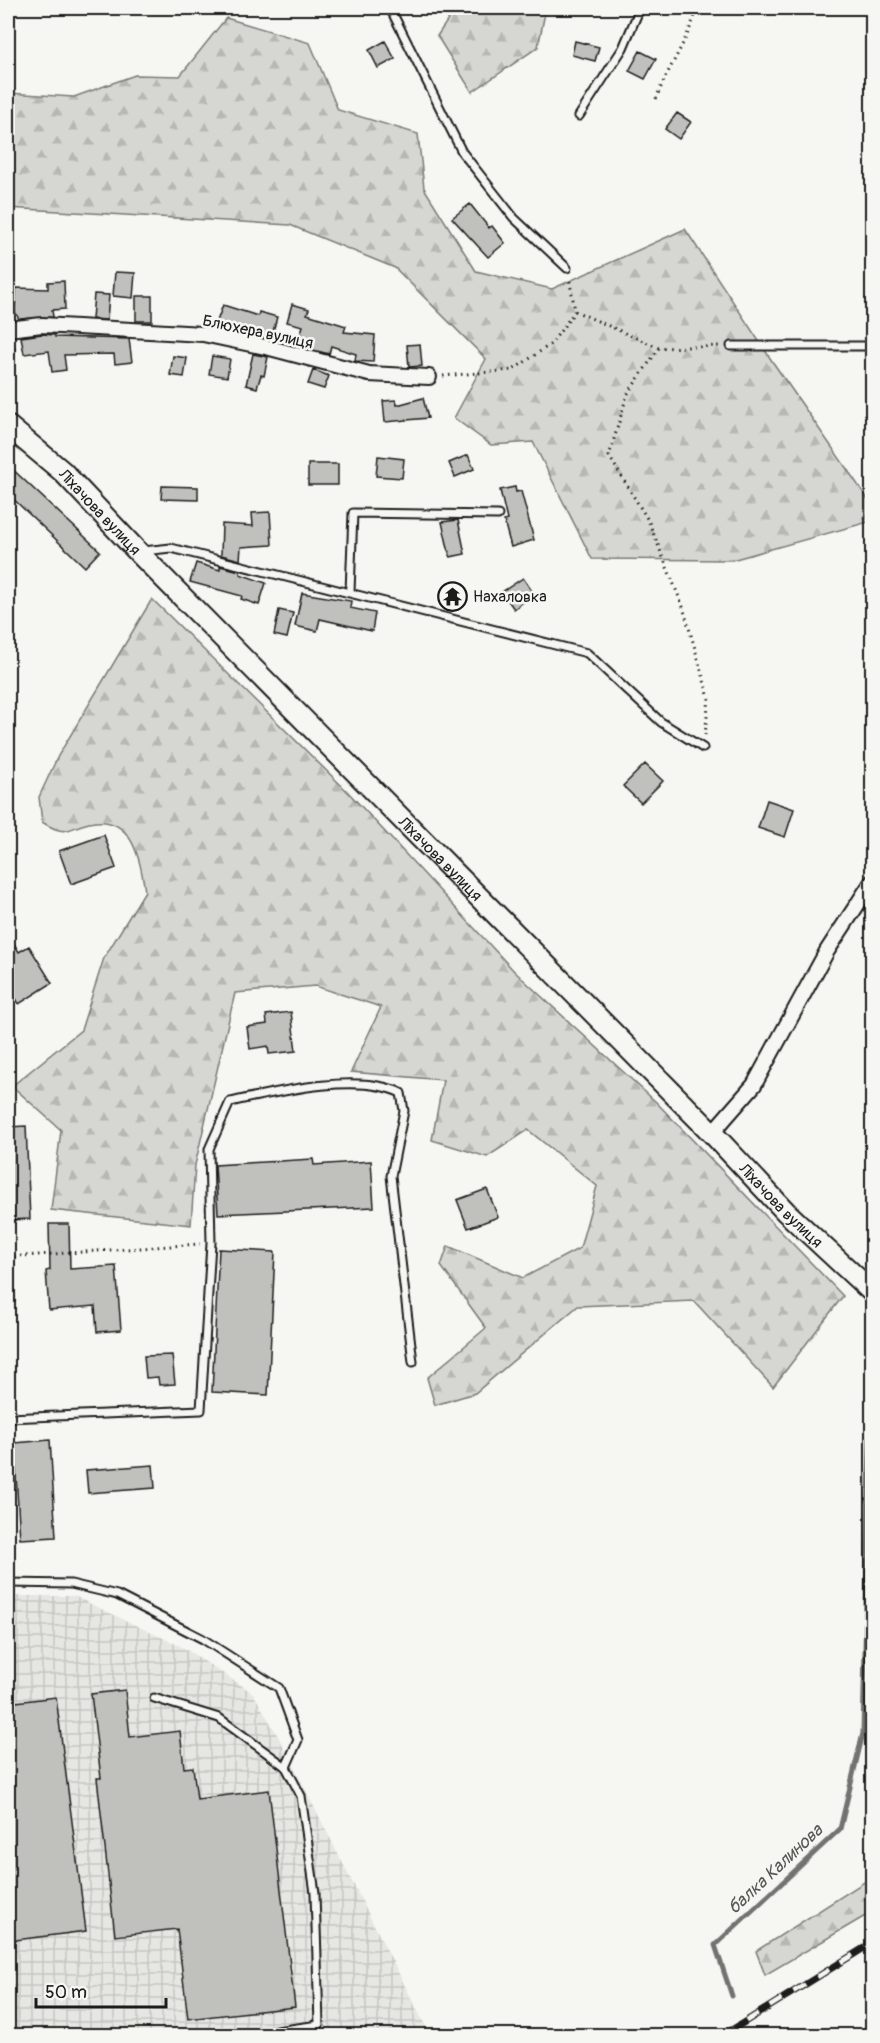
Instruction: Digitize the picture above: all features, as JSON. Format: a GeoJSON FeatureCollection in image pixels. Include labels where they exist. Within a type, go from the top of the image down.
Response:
{"type":"FeatureCollection","features":[{"type":"Feature","properties":{"kind":"street","name":"Блюхера вулиця"},"geometry":{"type":"LineString","coordinates":[[8,329],[42,325],[203,334],[270,348],[369,374],[429,377]]}},
{"type":"Feature","properties":{"kind":"street","name":"Ліхачова вулиця"},"geometry":{"type":"LineString","coordinates":[[8,426],[63,472],[138,552],[712,1133],[786,1212],[871,1290]]}},
{"type":"Feature","properties":{"kind":"street"},"geometry":{"type":"LineString","coordinates":[[712,1133],[754,1085],[827,951],[873,882]]}},
{"type":"Feature","properties":{"kind":"lane"},"geometry":{"type":"LineString","coordinates":[[390,8],[462,152],[514,218],[567,268]]}},
{"type":"Feature","properties":{"kind":"lane"},"geometry":{"type":"LineString","coordinates":[[579,116],[623,48],[640,8]]}},
{"type":"Feature","properties":{"kind":"lane"},"geometry":{"type":"LineString","coordinates":[[8,343],[10,351],[8,356]]}},
{"type":"Feature","properties":{"kind":"lane"},"geometry":{"type":"LineString","coordinates":[[731,346],[873,346]]}},
{"type":"Feature","properties":{"kind":"lane"},"geometry":{"type":"LineString","coordinates":[[350,592],[353,513],[498,515]]}},
{"type":"Feature","properties":{"kind":"lane"},"geometry":{"type":"LineString","coordinates":[[138,552],[171,548],[587,653],[661,722],[703,748]]}},
{"type":"Feature","properties":{"kind":"lane"},"geometry":{"type":"LineString","coordinates":[[8,1418],[201,1410],[211,1244],[208,1149],[230,1102],[306,1086],[385,1086],[401,1094],[404,1111],[391,1176],[413,1362]]}},
{"type":"Feature","properties":{"kind":"lane"},"geometry":{"type":"LineString","coordinates":[[8,1270],[10,1300]]}},
{"type":"Feature","properties":{"kind":"lane"},"geometry":{"type":"LineString","coordinates":[[8,1583],[71,1584],[117,1595],[203,1640],[279,1688],[298,1740],[286,1767]]}},
{"type":"Feature","properties":{"kind":"lane"},"geometry":{"type":"LineString","coordinates":[[154,1698],[219,1718],[286,1767],[301,1796],[315,1893],[319,2025],[242,2036]]}},
{"type":"Feature","properties":{"kind":"path"},"geometry":{"type":"LineString","coordinates":[[656,99],[663,80],[686,41],[697,8]]}},
{"type":"Feature","properties":{"kind":"path"},"geometry":{"type":"LineString","coordinates":[[429,377],[513,370],[551,344],[575,311],[567,268]]}},
{"type":"Feature","properties":{"kind":"path"},"geometry":{"type":"LineString","coordinates":[[575,311],[659,348],[731,346]]}},
{"type":"Feature","properties":{"kind":"path"},"geometry":{"type":"LineString","coordinates":[[659,348],[627,395],[609,456],[648,519],[683,607],[709,698],[703,748]]}},
{"type":"Feature","properties":{"kind":"path"},"geometry":{"type":"LineString","coordinates":[[8,1257],[211,1244]]}},
{"type":"Feature","properties":{"kind":"shaded area"},"geometry":{"type":"Polygon","coordinates":[[[8,1596],[74,1596],[184,1648],[253,1693],[279,1738],[430,2035],[8,2036],[8,1596]]]}},
{"type":"Feature","properties":{"kind":"green space"},"geometry":{"type":"Polygon","coordinates":[[[456,8],[546,8],[538,47],[472,92],[437,36],[456,8]]]}},
{"type":"Feature","properties":{"kind":"green space"},"geometry":{"type":"Polygon","coordinates":[[[226,18],[310,43],[338,110],[418,134],[424,188],[476,271],[552,289],[685,229],[772,361],[872,505],[872,521],[732,560],[592,559],[533,442],[491,445],[454,418],[486,359],[395,268],[290,225],[8,208],[8,93],[74,97],[135,75],[180,76],[226,18]]]}},
{"type":"Feature","properties":{"kind":"green space"},"geometry":{"type":"Polygon","coordinates":[[[152,599],[347,791],[515,972],[656,1102],[843,1296],[773,1387],[694,1301],[578,1306],[475,1393],[435,1405],[427,1378],[486,1328],[441,1266],[448,1246],[523,1278],[580,1248],[597,1186],[528,1130],[487,1157],[432,1140],[443,1080],[351,1072],[381,1007],[315,986],[235,993],[195,1165],[191,1225],[51,1210],[61,1130],[12,1086],[81,1030],[104,958],[145,891],[137,853],[125,832],[116,825],[104,822],[89,823],[62,831],[57,830],[42,822],[39,797],[58,756],[152,599]]]}},
{"type":"Feature","properties":{"kind":"green space"},"geometry":{"type":"Polygon","coordinates":[[[872,1877],[872,1912],[765,1975],[756,1951],[872,1877]]]}},
{"type":"Feature","properties":{"kind":"building"},"geometry":{"type":"Polygon","coordinates":[[[385,41],[395,59],[378,68],[369,50],[385,41]]]}},
{"type":"Feature","properties":{"kind":"building"},"geometry":{"type":"Polygon","coordinates":[[[575,41],[599,47],[595,61],[572,55],[575,41]]]}},
{"type":"Feature","properties":{"kind":"building"},"geometry":{"type":"Polygon","coordinates":[[[640,51],[656,59],[645,79],[629,71],[640,51]]]}},
{"type":"Feature","properties":{"kind":"building"},"geometry":{"type":"Polygon","coordinates":[[[677,113],[691,122],[679,139],[665,129],[677,113]]]}},
{"type":"Feature","properties":{"kind":"building"},"geometry":{"type":"Polygon","coordinates":[[[470,204],[489,228],[492,226],[505,243],[488,257],[452,218],[470,204]]]}},
{"type":"Feature","properties":{"kind":"building"},"geometry":{"type":"Polygon","coordinates":[[[115,272],[135,273],[133,298],[113,296],[115,272]]]}},
{"type":"Feature","properties":{"kind":"building"},"geometry":{"type":"Polygon","coordinates":[[[64,281],[65,309],[52,310],[53,317],[19,319],[15,312],[16,288],[48,289],[48,282],[64,281]]]}},
{"type":"Feature","properties":{"kind":"building"},"geometry":{"type":"Polygon","coordinates":[[[94,294],[109,295],[107,320],[92,319],[94,294]]]}},
{"type":"Feature","properties":{"kind":"building"},"geometry":{"type":"Polygon","coordinates":[[[136,296],[152,296],[152,321],[136,321],[136,296]]]}},
{"type":"Feature","properties":{"kind":"building"},"geometry":{"type":"Polygon","coordinates":[[[292,304],[309,309],[307,314],[346,326],[344,332],[375,335],[373,362],[355,361],[356,354],[331,346],[329,354],[297,346],[303,326],[287,322],[292,304]]]}},
{"type":"Feature","properties":{"kind":"building"},"geometry":{"type":"Polygon","coordinates":[[[223,305],[258,316],[259,312],[277,317],[271,339],[216,324],[223,305]]]}},
{"type":"Feature","properties":{"kind":"building"},"geometry":{"type":"Polygon","coordinates":[[[55,335],[55,337],[129,339],[132,362],[115,364],[114,354],[64,355],[66,370],[52,372],[49,351],[24,354],[21,337],[55,335]]]}},
{"type":"Feature","properties":{"kind":"building"},"geometry":{"type":"Polygon","coordinates":[[[420,344],[422,366],[409,367],[407,345],[420,344]]]}},
{"type":"Feature","properties":{"kind":"building"},"geometry":{"type":"Polygon","coordinates":[[[253,354],[268,357],[264,376],[261,375],[257,388],[246,385],[253,354]]]}},
{"type":"Feature","properties":{"kind":"building"},"geometry":{"type":"Polygon","coordinates":[[[173,356],[187,358],[184,377],[170,375],[173,356]]]}},
{"type":"Feature","properties":{"kind":"building"},"geometry":{"type":"Polygon","coordinates":[[[212,356],[230,359],[227,377],[209,374],[212,356]]]}},
{"type":"Feature","properties":{"kind":"building"},"geometry":{"type":"Polygon","coordinates":[[[313,370],[329,376],[324,389],[308,384],[313,370]]]}},
{"type":"Feature","properties":{"kind":"building"},"geometry":{"type":"Polygon","coordinates":[[[423,398],[428,418],[385,422],[383,401],[396,400],[397,405],[423,398]]]}},
{"type":"Feature","properties":{"kind":"building"},"geometry":{"type":"Polygon","coordinates":[[[468,455],[474,469],[455,477],[449,463],[468,455]]]}},
{"type":"Feature","properties":{"kind":"building"},"geometry":{"type":"Polygon","coordinates":[[[378,456],[404,459],[402,478],[376,476],[378,456]]]}},
{"type":"Feature","properties":{"kind":"building"},"geometry":{"type":"Polygon","coordinates":[[[308,464],[338,464],[338,485],[308,485],[308,464]]]}},
{"type":"Feature","properties":{"kind":"building"},"geometry":{"type":"Polygon","coordinates":[[[8,465],[100,551],[85,567],[8,494],[8,465]]]}},
{"type":"Feature","properties":{"kind":"building"},"geometry":{"type":"Polygon","coordinates":[[[162,486],[198,487],[198,500],[161,499],[162,486]]]}},
{"type":"Feature","properties":{"kind":"building"},"geometry":{"type":"Polygon","coordinates":[[[515,487],[516,492],[521,491],[534,540],[511,547],[504,521],[507,520],[500,490],[515,487]]]}},
{"type":"Feature","properties":{"kind":"building"},"geometry":{"type":"Polygon","coordinates":[[[270,512],[272,545],[241,547],[240,560],[221,555],[222,524],[253,526],[252,513],[270,512]]]}},
{"type":"Feature","properties":{"kind":"building"},"geometry":{"type":"Polygon","coordinates":[[[458,520],[465,554],[450,557],[442,522],[458,520]]]}},
{"type":"Feature","properties":{"kind":"building"},"geometry":{"type":"Polygon","coordinates":[[[196,563],[220,570],[220,566],[240,571],[240,574],[266,583],[259,605],[241,599],[242,596],[190,582],[196,563]]]}},
{"type":"Feature","properties":{"kind":"building"},"geometry":{"type":"Polygon","coordinates":[[[523,578],[534,594],[514,609],[502,592],[523,578]]]}},
{"type":"Feature","properties":{"kind":"building"},"geometry":{"type":"Polygon","coordinates":[[[302,593],[351,601],[350,608],[375,613],[372,631],[320,619],[317,631],[295,626],[302,593]]]}},
{"type":"Feature","properties":{"kind":"building"},"geometry":{"type":"Polygon","coordinates":[[[279,610],[293,613],[287,638],[274,635],[279,610]]]}},
{"type":"Feature","properties":{"kind":"building"},"geometry":{"type":"Polygon","coordinates":[[[645,764],[663,781],[641,803],[623,786],[645,764]]]}},
{"type":"Feature","properties":{"kind":"building"},"geometry":{"type":"Polygon","coordinates":[[[767,800],[794,809],[785,837],[758,828],[767,800]]]}},
{"type":"Feature","properties":{"kind":"building"},"geometry":{"type":"Polygon","coordinates":[[[104,835],[116,868],[71,884],[59,851],[104,835]]]}},
{"type":"Feature","properties":{"kind":"building"},"geometry":{"type":"Polygon","coordinates":[[[8,934],[19,952],[29,946],[52,983],[19,1004],[8,985],[8,934]]]}},
{"type":"Feature","properties":{"kind":"building"},"geometry":{"type":"Polygon","coordinates":[[[291,1012],[296,1051],[269,1054],[268,1046],[250,1049],[247,1027],[267,1024],[266,1015],[291,1012]]]}},
{"type":"Feature","properties":{"kind":"building"},"geometry":{"type":"Polygon","coordinates":[[[26,1126],[30,1219],[8,1220],[8,1127],[26,1126]]]}},
{"type":"Feature","properties":{"kind":"building"},"geometry":{"type":"Polygon","coordinates":[[[313,1159],[314,1165],[371,1161],[374,1207],[218,1214],[215,1165],[313,1159]]]}},
{"type":"Feature","properties":{"kind":"building"},"geometry":{"type":"Polygon","coordinates":[[[487,1189],[498,1217],[468,1228],[457,1200],[487,1189]]]}},
{"type":"Feature","properties":{"kind":"building"},"geometry":{"type":"Polygon","coordinates":[[[49,1224],[69,1224],[70,1269],[116,1266],[121,1330],[97,1332],[95,1306],[49,1310],[46,1271],[50,1270],[49,1224]]]}},
{"type":"Feature","properties":{"kind":"building"},"geometry":{"type":"Polygon","coordinates":[[[219,1249],[275,1252],[268,1395],[212,1392],[219,1249]]]}},
{"type":"Feature","properties":{"kind":"building"},"geometry":{"type":"Polygon","coordinates":[[[172,1355],[175,1384],[159,1385],[158,1377],[146,1378],[144,1356],[172,1355]]]}},
{"type":"Feature","properties":{"kind":"building"},"geometry":{"type":"Polygon","coordinates":[[[50,1440],[56,1537],[20,1539],[14,1443],[50,1440]]]}},
{"type":"Feature","properties":{"kind":"building"},"geometry":{"type":"Polygon","coordinates":[[[153,1465],[155,1488],[88,1493],[86,1470],[153,1465]]]}},
{"type":"Feature","properties":{"kind":"building"},"geometry":{"type":"Polygon","coordinates":[[[125,1690],[130,1737],[180,1731],[184,1768],[193,1767],[197,1799],[269,1790],[295,2007],[188,2019],[177,1929],[115,1936],[97,1778],[101,1778],[91,1694],[125,1690]]]}},
{"type":"Feature","properties":{"kind":"building"},"geometry":{"type":"Polygon","coordinates":[[[56,1697],[86,1931],[8,1941],[8,1703],[56,1697]]]}},
{"type":"Feature","properties":{"kind":"waterway","name":"балка Калинова"},"geometry":{"type":"LineString","coordinates":[[732,1996],[715,1945],[840,1829],[863,1733],[872,1360]]}},
{"type":"Feature","properties":{"kind":"railway"},"geometry":{"type":"LineString","coordinates":[[722,2036],[872,1943]]}},
{"type":"Feature","properties":{"kind":"place","name":"Нахаловка"},"geometry":{"type":"Point","coordinates":[452,596]}}]}
